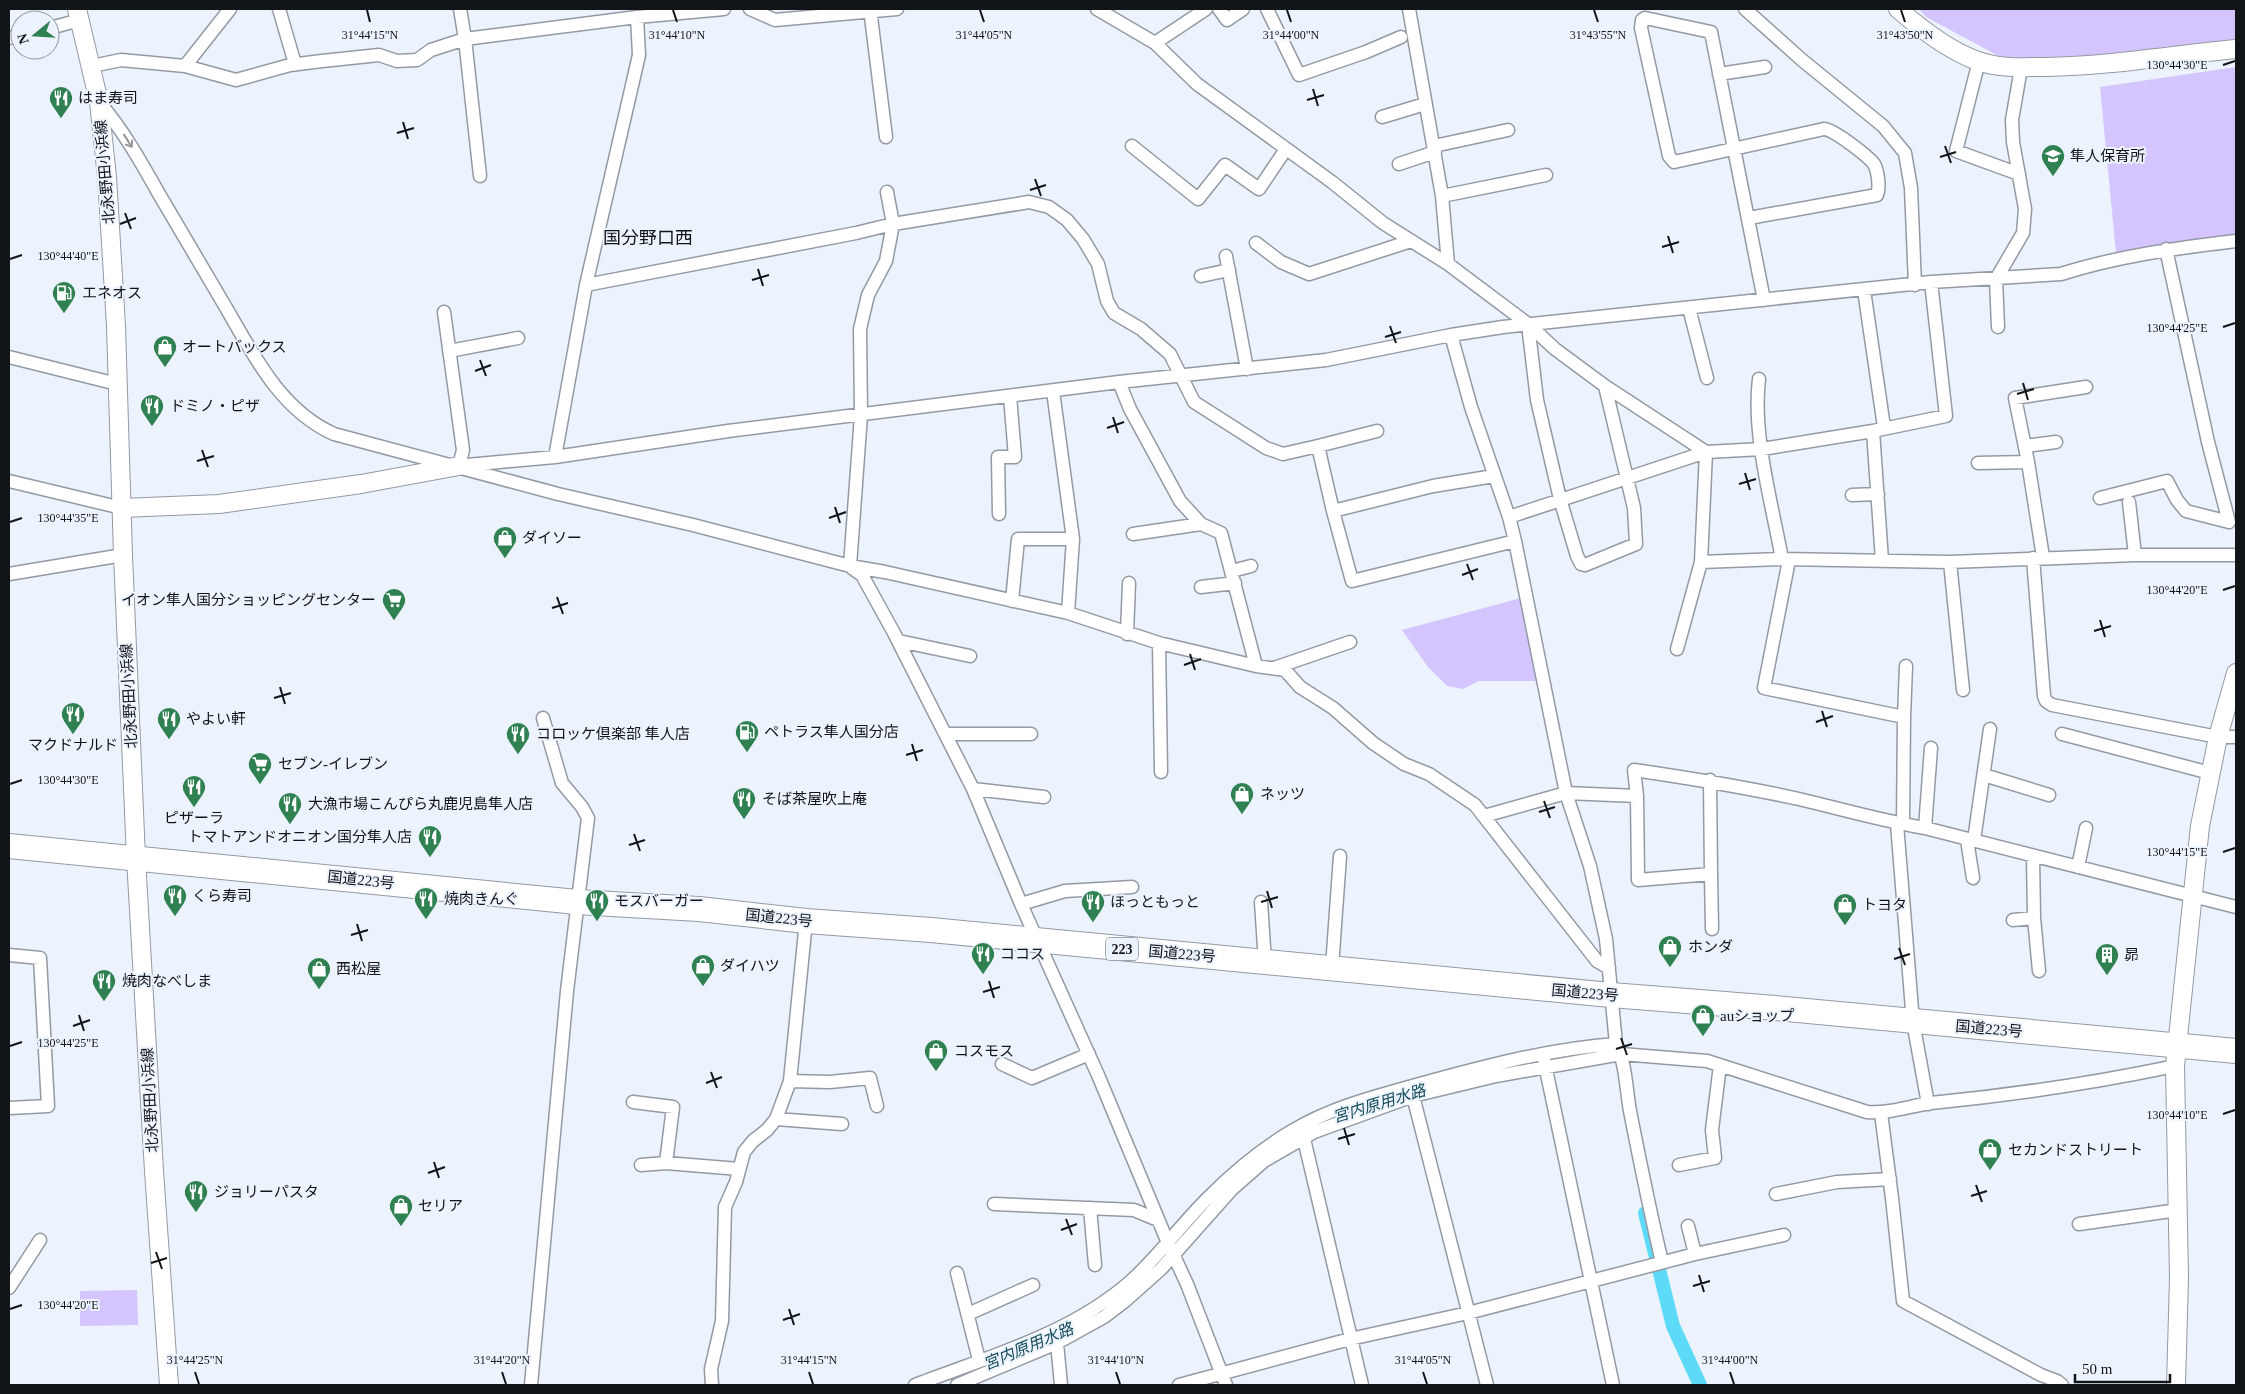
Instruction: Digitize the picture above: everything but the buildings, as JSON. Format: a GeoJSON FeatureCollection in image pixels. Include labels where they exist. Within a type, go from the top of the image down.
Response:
{"type":"FeatureCollection","features":[{"type":"Feature","properties":{"kind":"highway","name":"国道223号"},"geometry":{"type":"LineString","coordinates":[[9,846],[577,902],[647,905],[806,921],[1332,967],[1611,996],[1775,1008],[1913,1022],[2176,1056],[2236,1051]]}},
{"type":"Feature","properties":{"kind":"street"},"geometry":{"type":"LineString","coordinates":[[185,66],[230,9]]}},
{"type":"Feature","properties":{"kind":"street"},"geometry":{"type":"LineString","coordinates":[[279,9],[295,64]]}},
{"type":"Feature","properties":{"kind":"street"},"geometry":{"type":"LineString","coordinates":[[460,9],[480,176]]}},
{"type":"Feature","properties":{"kind":"street"},"geometry":{"type":"LineString","coordinates":[[92,66],[121,60],[185,66],[236,80],[295,64],[379,55],[397,61],[417,60],[431,50],[465,39],[636,17],[724,9]]}},
{"type":"Feature","properties":{"kind":"street"},"geometry":{"type":"LineString","coordinates":[[750,9],[776,20],[896,9]]}},
{"type":"Feature","properties":{"kind":"street"},"geometry":{"type":"LineString","coordinates":[[1097,9],[1155,43],[1197,84],[1383,223],[1448,264],[1528,324],[1555,349],[1605,386],[1706,452]]}},
{"type":"Feature","properties":{"kind":"street"},"geometry":{"type":"LineString","coordinates":[[1155,43],[1206,9]]}},
{"type":"Feature","properties":{"kind":"street"},"geometry":{"type":"LineString","coordinates":[[1219,9],[1227,20],[1243,9]]}},
{"type":"Feature","properties":{"kind":"street"},"geometry":{"type":"LineString","coordinates":[[1267,9],[1299,75],[1366,52],[1401,37]]}},
{"type":"Feature","properties":{"kind":"street"},"geometry":{"type":"LineString","coordinates":[[1409,9],[1442,196],[1448,264]]}},
{"type":"Feature","properties":{"kind":"street"},"geometry":{"type":"LineString","coordinates":[[1745,9],[1802,60],[1883,126],[1905,153],[1911,188],[1915,284]]}},
{"type":"Feature","properties":{"kind":"street"},"geometry":{"type":"LineString","coordinates":[[1898,9],[1925,31],[1955,50],[1979,61],[2001,67],[2098,66],[2236,49]]}},
{"type":"Feature","properties":{"kind":"street"},"geometry":{"type":"LineString","coordinates":[[870,10],[886,137]]}},
{"type":"Feature","properties":{"kind":"street"},"geometry":{"type":"LineString","coordinates":[[60,24],[79,15]]}},
{"type":"Feature","properties":{"kind":"street","name":"北永野田小浜線"},"geometry":{"type":"LineString","coordinates":[[79,15],[99,102],[108,186],[136,858],[154,1171],[169,1385]]}},
{"type":"Feature","properties":{"kind":"street"},"geometry":{"type":"LineString","coordinates":[[555,457],[586,285],[639,55],[636,17]]}},
{"type":"Feature","properties":{"kind":"street"},"geometry":{"type":"LineString","coordinates":[[1749,218],[1877,195],[1876,170],[1871,162],[1836,132],[1828,128],[1734,149],[1674,162],[1669,156],[1641,28],[1642,20],[1645,18],[1711,32],[1734,149],[1749,218],[1764,300]]}},
{"type":"Feature","properties":{"kind":"street"},"geometry":{"type":"LineString","coordinates":[[1979,61],[1956,151],[2020,174]]}},
{"type":"Feature","properties":{"kind":"street"},"geometry":{"type":"LineString","coordinates":[[1719,74],[1765,67]]}},
{"type":"Feature","properties":{"kind":"street"},"geometry":{"type":"LineString","coordinates":[[1998,327],[1996,279],[2023,233],[2026,209],[2012,120],[2021,68]]}},
{"type":"Feature","properties":{"kind":"street"},"geometry":{"type":"LineString","coordinates":[[99,102],[114,120],[245,340],[280,394],[298,412],[317,426],[334,434],[558,494],[692,525],[850,566],[885,572],[1068,614],[1159,643],[1256,666],[1285,670],[1300,687],[1333,708],[1373,743],[1404,764],[1429,774],[1474,805],[1597,961],[1609,968]]}},
{"type":"Feature","properties":{"kind":"street"},"geometry":{"type":"LineString","coordinates":[[1382,116],[1425,104]]}},
{"type":"Feature","properties":{"kind":"street"},"geometry":{"type":"LineString","coordinates":[[1399,164],[1434,149],[1508,130]]}},
{"type":"Feature","properties":{"kind":"street"},"geometry":{"type":"LineString","coordinates":[[1132,146],[1198,199],[1225,165],[1259,188],[1286,149]]}},
{"type":"Feature","properties":{"kind":"street"},"geometry":{"type":"LineString","coordinates":[[1442,196],[1546,176]]}},
{"type":"Feature","properties":{"kind":"street"},"geometry":{"type":"LineString","coordinates":[[850,566],[861,415],[860,329],[868,295],[886,261],[893,224],[887,192]]}},
{"type":"Feature","properties":{"kind":"street"},"geometry":{"type":"LineString","coordinates":[[586,285],[710,262],[738,254],[856,233],[893,224],[1029,202],[1049,207],[1067,220],[1083,239],[1098,264],[1106,301],[1114,313],[1141,329],[1170,354],[1194,402],[1266,448],[1283,454],[1377,431]]}},
{"type":"Feature","properties":{"kind":"street"},"geometry":{"type":"LineString","coordinates":[[1256,243],[1281,262],[1309,274],[1412,241]]}},
{"type":"Feature","properties":{"kind":"street"},"geometry":{"type":"LineString","coordinates":[[9,481],[122,508],[219,504],[361,484],[459,466],[555,457],[701,434],[1120,382],[1326,360],[1450,335],[1528,324],[1931,282],[2061,274],[2166,249],[2236,241]]}},
{"type":"Feature","properties":{"kind":"street"},"geometry":{"type":"LineString","coordinates":[[2166,249],[2208,442],[2232,524]]}},
{"type":"Feature","properties":{"kind":"street"},"geometry":{"type":"LineString","coordinates":[[1226,256],[1247,369]]}},
{"type":"Feature","properties":{"kind":"street"},"geometry":{"type":"LineString","coordinates":[[1200,276],[1229,270]]}},
{"type":"Feature","properties":{"kind":"street"},"geometry":{"type":"LineString","coordinates":[[1510,517],[1706,452],[1762,449],[1946,416],[1931,282]]}},
{"type":"Feature","properties":{"kind":"street"},"geometry":{"type":"LineString","coordinates":[[1864,290],[1879,429],[1878,494],[1882,560]]}},
{"type":"Feature","properties":{"kind":"street"},"geometry":{"type":"LineString","coordinates":[[1689,308],[1706,378]]}},
{"type":"Feature","properties":{"kind":"street"},"geometry":{"type":"LineString","coordinates":[[444,312],[463,450],[459,466]]}},
{"type":"Feature","properties":{"kind":"street"},"geometry":{"type":"LineString","coordinates":[[1528,324],[1537,400],[1560,499],[1581,564],[1636,544],[1634,508],[1605,386]]}},
{"type":"Feature","properties":{"kind":"street"},"geometry":{"type":"LineString","coordinates":[[1450,335],[1471,407],[1510,517],[1516,541],[1566,794],[1590,866],[1606,939],[1618,1049],[1648,1204],[1662,1262]]}},
{"type":"Feature","properties":{"kind":"street"},"geometry":{"type":"LineString","coordinates":[[449,351],[518,338]]}},
{"type":"Feature","properties":{"kind":"street"},"geometry":{"type":"LineString","coordinates":[[9,357],[117,384]]}},
{"type":"Feature","properties":{"kind":"street"},"geometry":{"type":"LineString","coordinates":[[1759,378],[1756,399],[1762,449],[1786,560],[1764,688],[1904,717]]}},
{"type":"Feature","properties":{"kind":"street"},"geometry":{"type":"LineString","coordinates":[[1120,382],[1130,409],[1180,501],[1201,524],[1221,533],[1256,666]]}},
{"type":"Feature","properties":{"kind":"street"},"geometry":{"type":"LineString","coordinates":[[2086,387],[2014,398],[2028,462],[2038,558],[2044,696],[2046,701],[2052,705],[2218,737],[2236,737]]}},
{"type":"Feature","properties":{"kind":"street"},"geometry":{"type":"LineString","coordinates":[[1053,391],[1073,539],[1068,614]]}},
{"type":"Feature","properties":{"kind":"street"},"geometry":{"type":"LineString","coordinates":[[999,514],[993,490],[998,457],[1015,456],[1010,396]]}},
{"type":"Feature","properties":{"kind":"street"},"geometry":{"type":"LineString","coordinates":[[2025,446],[2056,442]]}},
{"type":"Feature","properties":{"kind":"street"},"geometry":{"type":"LineString","coordinates":[[1318,446],[1352,581],[1516,541]]}},
{"type":"Feature","properties":{"kind":"street"},"geometry":{"type":"LineString","coordinates":[[1677,649],[1701,562],[1706,452]]}},
{"type":"Feature","properties":{"kind":"street"},"geometry":{"type":"LineString","coordinates":[[1978,463],[2028,462]]}},
{"type":"Feature","properties":{"kind":"street"},"geometry":{"type":"LineString","coordinates":[[1333,510],[1433,486],[1494,476]]}},
{"type":"Feature","properties":{"kind":"street"},"geometry":{"type":"LineString","coordinates":[[2100,498],[2164,481],[2169,483],[2177,500],[2186,511],[2232,524]]}},
{"type":"Feature","properties":{"kind":"street"},"geometry":{"type":"LineString","coordinates":[[1852,495],[1878,494]]}},
{"type":"Feature","properties":{"kind":"street"},"geometry":{"type":"LineString","coordinates":[[2129,502],[2135,555]]}},
{"type":"Feature","properties":{"kind":"street"},"geometry":{"type":"LineString","coordinates":[[1132,534],[1201,524]]}},
{"type":"Feature","properties":{"kind":"street"},"geometry":{"type":"LineString","coordinates":[[1012,601],[1018,539],[1073,539]]}},
{"type":"Feature","properties":{"kind":"street"},"geometry":{"type":"LineString","coordinates":[[9,574],[123,555]]}},
{"type":"Feature","properties":{"kind":"street"},"geometry":{"type":"LineString","coordinates":[[1701,562],[1786,560],[1950,562],[2135,555],[2236,555]]}},
{"type":"Feature","properties":{"kind":"street"},"geometry":{"type":"LineString","coordinates":[[1950,562],[1952,630],[1963,690]]}},
{"type":"Feature","properties":{"kind":"street"},"geometry":{"type":"LineString","coordinates":[[850,566],[862,575],[898,641],[973,789],[1021,904],[1089,1054],[1226,1385]]}},
{"type":"Feature","properties":{"kind":"street"},"geometry":{"type":"LineString","coordinates":[[1201,587],[1233,577],[1251,566]]}},
{"type":"Feature","properties":{"kind":"street"},"geometry":{"type":"LineString","coordinates":[[1127,634],[1129,583]]}},
{"type":"Feature","properties":{"kind":"street"},"geometry":{"type":"LineString","coordinates":[[898,641],[970,656]]}},
{"type":"Feature","properties":{"kind":"street"},"geometry":{"type":"LineString","coordinates":[[1273,668],[1350,642]]}},
{"type":"Feature","properties":{"kind":"street"},"geometry":{"type":"LineString","coordinates":[[1159,643],[1161,772]]}},
{"type":"Feature","properties":{"kind":"street"},"geometry":{"type":"LineString","coordinates":[[1906,666],[1900,824],[1913,1022],[1928,1104]]}},
{"type":"Feature","properties":{"kind":"street"},"geometry":{"type":"LineString","coordinates":[[2176,1385],[2179,1278],[2176,1056],[2200,826],[2218,737],[2236,673]]}},
{"type":"Feature","properties":{"kind":"street"},"geometry":{"type":"LineString","coordinates":[[530,1385],[577,902],[588,818],[582,807],[562,783],[543,718]]}},
{"type":"Feature","properties":{"kind":"street"},"geometry":{"type":"LineString","coordinates":[[1972,878],[1971,840],[1984,775],[1990,729]]}},
{"type":"Feature","properties":{"kind":"street"},"geometry":{"type":"LineString","coordinates":[[945,734],[1032,734]]}},
{"type":"Feature","properties":{"kind":"street"},"geometry":{"type":"LineString","coordinates":[[2062,734],[2210,773]]}},
{"type":"Feature","properties":{"kind":"street"},"geometry":{"type":"LineString","coordinates":[[1925,828],[1932,748]]}},
{"type":"Feature","properties":{"kind":"street"},"geometry":{"type":"LineString","coordinates":[[1711,874],[1638,880],[1637,796],[1634,770],[1710,780],[1900,824],[1925,828],[2033,857],[2078,866],[2236,907]]}},
{"type":"Feature","properties":{"kind":"street"},"geometry":{"type":"LineString","coordinates":[[1984,775],[2049,795]]}},
{"type":"Feature","properties":{"kind":"street"},"geometry":{"type":"LineString","coordinates":[[1710,780],[1712,929]]}},
{"type":"Feature","properties":{"kind":"street"},"geometry":{"type":"LineString","coordinates":[[973,789],[1044,797]]}},
{"type":"Feature","properties":{"kind":"street"},"geometry":{"type":"LineString","coordinates":[[1484,816],[1566,794],[1637,796]]}},
{"type":"Feature","properties":{"kind":"street"},"geometry":{"type":"LineString","coordinates":[[2078,866],[2086,828]]}},
{"type":"Feature","properties":{"kind":"street"},"geometry":{"type":"LineString","coordinates":[[1332,967],[1340,856]]}},
{"type":"Feature","properties":{"kind":"street"},"geometry":{"type":"LineString","coordinates":[[2033,857],[2034,918],[2040,972]]}},
{"type":"Feature","properties":{"kind":"street"},"geometry":{"type":"LineString","coordinates":[[1021,904],[1065,891],[1132,887]]}},
{"type":"Feature","properties":{"kind":"street"},"geometry":{"type":"LineString","coordinates":[[1261,902],[1265,962]]}},
{"type":"Feature","properties":{"kind":"street"},"geometry":{"type":"LineString","coordinates":[[2013,920],[2034,918]]}},
{"type":"Feature","properties":{"kind":"street"},"geometry":{"type":"LineString","coordinates":[[712,1385],[712,1369],[722,1321],[725,1207],[736,1182],[744,1152],[776,1119],[790,1081],[806,921]]}},
{"type":"Feature","properties":{"kind":"street"},"geometry":{"type":"LineString","coordinates":[[9,955],[40,958],[48,1106],[9,1108]]}},
{"type":"Feature","properties":{"kind":"street"},"geometry":{"type":"LineString","coordinates":[[915,1385],[1031,1341],[1088,1313],[1131,1281],[1170,1248],[1264,1161],[1314,1132],[1414,1096],[1544,1060],[1576,1047],[1618,1049],[1707,1061],[1867,1112],[1881,1113],[1928,1104],[2046,1090],[2176,1056]]}},
{"type":"Feature","properties":{"kind":"street"},"geometry":{"type":"LineString","coordinates":[[1002,1064],[1032,1078],[1089,1054]]}},
{"type":"Feature","properties":{"kind":"street"},"geometry":{"type":"LineString","coordinates":[[957,1385],[1058,1343],[1091,1326],[1125,1301],[1160,1269],[1170,1248],[1209,1197],[1235,1173],[1291,1131],[1352,1103],[1421,1084],[1544,1060]]}},
{"type":"Feature","properties":{"kind":"street"},"geometry":{"type":"LineString","coordinates":[[1544,1060],[1613,1385]]}},
{"type":"Feature","properties":{"kind":"street"},"geometry":{"type":"LineString","coordinates":[[1678,1165],[1715,1158],[1712,1130],[1720,1066]]}},
{"type":"Feature","properties":{"kind":"street"},"geometry":{"type":"LineString","coordinates":[[790,1081],[830,1082],[870,1078],[877,1106]]}},
{"type":"Feature","properties":{"kind":"street"},"geometry":{"type":"LineString","coordinates":[[1414,1096],[1487,1385]]}},
{"type":"Feature","properties":{"kind":"street"},"geometry":{"type":"LineString","coordinates":[[633,1102],[673,1107],[666,1163]]}},
{"type":"Feature","properties":{"kind":"street"},"geometry":{"type":"LineString","coordinates":[[1881,1113],[1903,1302],[2062,1385]]}},
{"type":"Feature","properties":{"kind":"street"},"geometry":{"type":"LineString","coordinates":[[776,1119],[842,1124]]}},
{"type":"Feature","properties":{"kind":"street"},"geometry":{"type":"LineString","coordinates":[[1304,1139],[1362,1385]]}},
{"type":"Feature","properties":{"kind":"street"},"geometry":{"type":"LineString","coordinates":[[641,1165],[666,1163],[738,1169]]}},
{"type":"Feature","properties":{"kind":"street"},"geometry":{"type":"LineString","coordinates":[[1776,1194],[1837,1182],[1890,1179]]}},
{"type":"Feature","properties":{"kind":"street"},"geometry":{"type":"LineString","coordinates":[[994,1204],[1134,1210],[1158,1220]]}},
{"type":"Feature","properties":{"kind":"street"},"geometry":{"type":"LineString","coordinates":[[1090,1208],[1094,1265]]}},
{"type":"Feature","properties":{"kind":"street"},"geometry":{"type":"LineString","coordinates":[[2079,1224],[2178,1210]]}},
{"type":"Feature","properties":{"kind":"street"},"geometry":{"type":"LineString","coordinates":[[1688,1226],[1695,1254]]}},
{"type":"Feature","properties":{"kind":"street"},"geometry":{"type":"LineString","coordinates":[[1179,1385],[1221,1372],[1350,1339],[1468,1313],[1695,1254],[1784,1235]]}},
{"type":"Feature","properties":{"kind":"street"},"geometry":{"type":"LineString","coordinates":[[9,1288],[40,1240]]}},
{"type":"Feature","properties":{"kind":"street"},"geometry":{"type":"LineString","coordinates":[[957,1273],[979,1360]]}},
{"type":"Feature","properties":{"kind":"street"},"geometry":{"type":"LineString","coordinates":[[968,1314],[1034,1285]]}},
{"type":"Feature","properties":{"kind":"street"},"geometry":{"type":"LineString","coordinates":[[1058,1343],[1061,1385]]}},
{"type":"Feature","properties":{"kind":"shaded area"},"geometry":{"type":"Polygon","coordinates":[[[1919,9],[2236,9],[2236,39],[2112,60],[2006,60],[1926,17],[1919,9]]]}},
{"type":"Feature","properties":{"kind":"shaded area"},"geometry":{"type":"Polygon","coordinates":[[[2236,67],[2236,238],[2116,253],[2100,87],[2236,67]]]}},
{"type":"Feature","properties":{"kind":"shaded area"},"geometry":{"type":"Polygon","coordinates":[[[1521,598],[1536,681],[1479,681],[1463,689],[1447,686],[1428,667],[1402,630],[1521,598]]]}},
{"type":"Feature","properties":{"kind":"shaded area"},"geometry":{"type":"Polygon","coordinates":[[[137,1290],[138,1325],[80,1326],[80,1291],[137,1290]]]}},
{"type":"Feature","properties":{"kind":"waterway","name":"宮内原用水路"},"geometry":{"type":"LineString","coordinates":[[1500,1070],[1592,1052]]}},
{"type":"Feature","properties":{"kind":"waterway","name":"宮内原用水路"},"geometry":{"type":"LineString","coordinates":[[1645,1213],[1673,1326],[1700,1385]]}},
{"type":"Feature","properties":{"kind":"place","name":"はま寿司"},"geometry":{"type":"Point","coordinates":[61,119]}},
{"type":"Feature","properties":{"kind":"place","name":"隼人保育所"},"geometry":{"type":"Point","coordinates":[2053,177]}},
{"type":"Feature","properties":{"kind":"place","name":"エネオス"},"geometry":{"type":"Point","coordinates":[64,314]}},
{"type":"Feature","properties":{"kind":"place","name":"オートバックス"},"geometry":{"type":"Point","coordinates":[165,368]}},
{"type":"Feature","properties":{"kind":"place","name":"ドミノ・ピザ"},"geometry":{"type":"Point","coordinates":[152,427]}},
{"type":"Feature","properties":{"kind":"place","name":"ダイソー"},"geometry":{"type":"Point","coordinates":[505,559]}},
{"type":"Feature","properties":{"kind":"place","name":"イオン隼人国分ショッピングセンター"},"geometry":{"type":"Point","coordinates":[394,621]}},
{"type":"Feature","properties":{"kind":"place","name":"マクドナルド"},"geometry":{"type":"Point","coordinates":[73,735]}},
{"type":"Feature","properties":{"kind":"place","name":"やよい軒"},"geometry":{"type":"Point","coordinates":[169,740]}},
{"type":"Feature","properties":{"kind":"place","name":"ペトラス隼人国分店"},"geometry":{"type":"Point","coordinates":[747,753]}},
{"type":"Feature","properties":{"kind":"place","name":"コロッケ倶楽部 隼人店"},"geometry":{"type":"Point","coordinates":[518,755]}},
{"type":"Feature","properties":{"kind":"place","name":"セブン-イレブン"},"geometry":{"type":"Point","coordinates":[260,785]}},
{"type":"Feature","properties":{"kind":"place","name":"ピザーラ"},"geometry":{"type":"Point","coordinates":[194,808]}},
{"type":"Feature","properties":{"kind":"place","name":"ネッツ"},"geometry":{"type":"Point","coordinates":[1242,815]}},
{"type":"Feature","properties":{"kind":"place","name":"そば茶屋吹上庵"},"geometry":{"type":"Point","coordinates":[744,820]}},
{"type":"Feature","properties":{"kind":"place","name":"大漁市場こんぴら丸鹿児島隼人店"},"geometry":{"type":"Point","coordinates":[290,825]}},
{"type":"Feature","properties":{"kind":"place","name":"トマトアンドオニオン国分隼人店"},"geometry":{"type":"Point","coordinates":[430,858]}},
{"type":"Feature","properties":{"kind":"place","name":"くら寿司"},"geometry":{"type":"Point","coordinates":[175,917]}},
{"type":"Feature","properties":{"kind":"place","name":"焼肉きんぐ"},"geometry":{"type":"Point","coordinates":[426,920]}},
{"type":"Feature","properties":{"kind":"place","name":"モスバーガー"},"geometry":{"type":"Point","coordinates":[597,922]}},
{"type":"Feature","properties":{"kind":"place","name":"ほっともっと"},"geometry":{"type":"Point","coordinates":[1093,923]}},
{"type":"Feature","properties":{"kind":"place","name":"トヨタ"},"geometry":{"type":"Point","coordinates":[1845,926]}},
{"type":"Feature","properties":{"kind":"place","name":"ホンダ"},"geometry":{"type":"Point","coordinates":[1670,968]}},
{"type":"Feature","properties":{"kind":"place","name":"ココス"},"geometry":{"type":"Point","coordinates":[983,975]}},
{"type":"Feature","properties":{"kind":"place","name":"昴"},"geometry":{"type":"Point","coordinates":[2107,976]}},
{"type":"Feature","properties":{"kind":"place","name":"ダイハツ"},"geometry":{"type":"Point","coordinates":[703,987]}},
{"type":"Feature","properties":{"kind":"place","name":"西松屋"},"geometry":{"type":"Point","coordinates":[319,990]}},
{"type":"Feature","properties":{"kind":"place","name":"焼肉なべしま"},"geometry":{"type":"Point","coordinates":[104,1002]}},
{"type":"Feature","properties":{"kind":"place","name":"auショップ"},"geometry":{"type":"Point","coordinates":[1703,1037]}},
{"type":"Feature","properties":{"kind":"place","name":"コスモス"},"geometry":{"type":"Point","coordinates":[936,1072]}},
{"type":"Feature","properties":{"kind":"place","name":"セカンドストリート"},"geometry":{"type":"Point","coordinates":[1990,1171]}},
{"type":"Feature","properties":{"kind":"place","name":"ジョリーパスタ"},"geometry":{"type":"Point","coordinates":[196,1213]}},
{"type":"Feature","properties":{"kind":"place","name":"セリア"},"geometry":{"type":"Point","coordinates":[401,1227]}},
{"type":"Feature","properties":{"kind":"district","name":"国分野口西"},"geometry":{"type":"Point","coordinates":[648,238]}}]}
